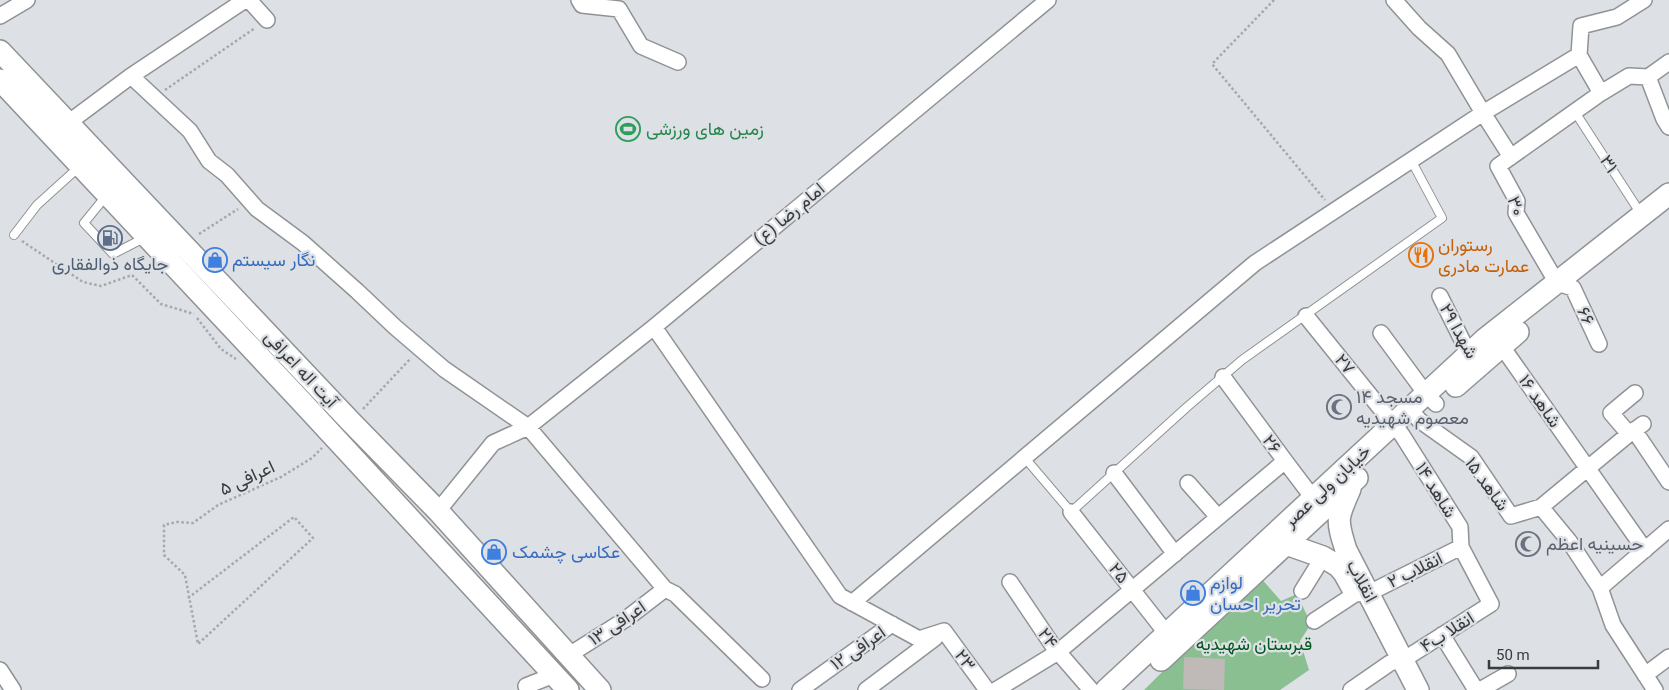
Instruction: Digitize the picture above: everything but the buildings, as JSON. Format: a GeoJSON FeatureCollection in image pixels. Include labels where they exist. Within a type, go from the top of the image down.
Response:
{"type":"FeatureCollection","features":[{"type":"Feature","properties":{"kind":"main road","name":"آیت اله اعرافی"},"geometry":{"type":"LineString","coordinates":[[0,51],[58,122],[163,223],[438,512],[600,690]]}},
{"type":"Feature","properties":{"kind":"main road","name":"آیت اله اعرافی"},"geometry":{"type":"LineString","coordinates":[[0,80],[58,122],[80,166],[561,682]]}},
{"type":"Feature","properties":{"kind":"main road","name":"خیابان ولی عصر"},"geometry":{"type":"LineString","coordinates":[[1565,286],[1642,215],[1667,204]]}},
{"type":"Feature","properties":{"kind":"main road","name":"خیابان ولی عصر"},"geometry":{"type":"LineString","coordinates":[[1128,690],[1281,539],[1497,339],[1667,204]]}},
{"type":"Feature","properties":{"kind":"main road"},"geometry":{"type":"LineString","coordinates":[[147,238],[163,223]]}},
{"type":"Feature","properties":{"kind":"main road","name":"انقلاب"},"geometry":{"type":"LineString","coordinates":[[1349,475],[1339,514],[1338,526],[1362,593],[1397,661],[1418,690]]}},
{"type":"Feature","properties":{"kind":"main road","name":"خیابان ولی عصر"},"geometry":{"type":"LineString","coordinates":[[1106,690],[1167,634],[1281,539]]}},
{"type":"Feature","properties":{"kind":"main road","name":"انقلاب"},"geometry":{"type":"LineString","coordinates":[[1281,539],[1323,557],[1338,566],[1362,593]]}},
{"type":"Feature","properties":{"kind":"main road","name":"انقلاب"},"geometry":{"type":"LineString","coordinates":[[1397,661],[1405,690]]}},
{"type":"Feature","properties":{"kind":"street"},"geometry":{"type":"LineString","coordinates":[[0,16],[27,0]]}},
{"type":"Feature","properties":{"kind":"street"},"geometry":{"type":"LineString","coordinates":[[58,122],[247,0],[266,20]]}},
{"type":"Feature","properties":{"kind":"street"},"geometry":{"type":"LineString","coordinates":[[579,0],[582,5],[619,9],[641,46],[678,62]]}},
{"type":"Feature","properties":{"kind":"street","name":"امام رضا (ع)"},"geometry":{"type":"LineString","coordinates":[[438,512],[493,443],[528,427],[654,327],[1048,0]]}},
{"type":"Feature","properties":{"kind":"street"},"geometry":{"type":"LineString","coordinates":[[1394,0],[1419,28],[1448,54],[1511,156],[1601,93],[1629,76],[1648,77],[1669,62]]}},
{"type":"Feature","properties":{"kind":"street"},"geometry":{"type":"LineString","coordinates":[[1601,93],[1579,55],[1581,26],[1617,17],[1644,0]]}},
{"type":"Feature","properties":{"kind":"street"},"geometry":{"type":"LineString","coordinates":[[852,603],[1256,263],[1483,113],[1579,55]]}},
{"type":"Feature","properties":{"kind":"street"},"geometry":{"type":"LineString","coordinates":[[131,76],[190,131],[209,161],[227,175],[257,209],[303,243],[444,369],[528,427],[665,589],[675,594],[762,679]]}},
{"type":"Feature","properties":{"kind":"street"},"geometry":{"type":"LineString","coordinates":[[1648,77],[1664,119],[1669,127]]}},
{"type":"Feature","properties":{"kind":"street","name":"۳۰"},"geometry":{"type":"LineString","coordinates":[[1511,156],[1498,166],[1518,201],[1516,213],[1565,286]]}},
{"type":"Feature","properties":{"kind":"street","name":"۶۶"},"geometry":{"type":"LineString","coordinates":[[1565,286],[1599,344]]}},
{"type":"Feature","properties":{"kind":"street","name":"شهدا ۲۹"},"geometry":{"type":"LineString","coordinates":[[1440,296],[1474,360]]}},
{"type":"Feature","properties":{"kind":"street","name":"۲۷"},"geometry":{"type":"LineString","coordinates":[[1306,316],[1398,430]]}},
{"type":"Feature","properties":{"kind":"street"},"geometry":{"type":"LineString","coordinates":[[654,327],[840,596],[919,639],[944,631]]}},
{"type":"Feature","properties":{"kind":"street"},"geometry":{"type":"LineString","coordinates":[[1381,333],[1431,399]]}},
{"type":"Feature","properties":{"kind":"street","name":"شاهد ۱۶"},"geometry":{"type":"LineString","coordinates":[[1497,339],[1645,550]]}},
{"type":"Feature","properties":{"kind":"street","name":"۲۶"},"geometry":{"type":"LineString","coordinates":[[1223,377],[1318,504]]}},
{"type":"Feature","properties":{"kind":"street"},"geometry":{"type":"LineString","coordinates":[[1635,393],[1611,413],[1635,429],[1669,482]]}},
{"type":"Feature","properties":{"kind":"street","name":"شاهد ۱۵"},"geometry":{"type":"LineString","coordinates":[[1414,414],[1471,457],[1510,516],[1541,507]]}},
{"type":"Feature","properties":{"kind":"street"},"geometry":{"type":"LineString","coordinates":[[1635,429],[1541,507],[1569,540],[1600,588],[1613,625],[1655,690]]}},
{"type":"Feature","properties":{"kind":"street","name":"شاهد ۱۴"},"geometry":{"type":"LineString","coordinates":[[1398,430],[1460,528],[1461,547],[1491,604]]}},
{"type":"Feature","properties":{"kind":"street"},"geometry":{"type":"LineString","coordinates":[[996,690],[1058,652],[1285,461]]}},
{"type":"Feature","properties":{"kind":"street"},"geometry":{"type":"LineString","coordinates":[[1114,473],[1175,554]]}},
{"type":"Feature","properties":{"kind":"street"},"geometry":{"type":"LineString","coordinates":[[1188,483],[1218,517]]}},
{"type":"Feature","properties":{"kind":"street","name":"۲۵"},"geometry":{"type":"LineString","coordinates":[[1071,512],[1167,634]]}},
{"type":"Feature","properties":{"kind":"street"},"geometry":{"type":"LineString","coordinates":[[1600,588],[1669,530]]}},
{"type":"Feature","properties":{"kind":"street","name":"انقلاب ۲"},"geometry":{"type":"LineString","coordinates":[[1314,621],[1362,593],[1461,547]]}},
{"type":"Feature","properties":{"kind":"street"},"geometry":{"type":"LineString","coordinates":[[1302,591],[1323,557]]}},
{"type":"Feature","properties":{"kind":"street","name":"۲۴"},"geometry":{"type":"LineString","coordinates":[[1010,582],[1058,652],[1091,690]]}},
{"type":"Feature","properties":{"kind":"street","name":"اعرافی ۱۳"},"geometry":{"type":"LineString","coordinates":[[569,655],[626,619],[665,589]]}},
{"type":"Feature","properties":{"kind":"street","name":"انقلا ب۴"},"geometry":{"type":"LineString","coordinates":[[1351,690],[1491,604]]}},
{"type":"Feature","properties":{"kind":"street","name":"اعرافی ۱۲"},"geometry":{"type":"LineString","coordinates":[[808,688],[892,624]]}},
{"type":"Feature","properties":{"kind":"street"},"geometry":{"type":"LineString","coordinates":[[866,690],[944,631]]}},
{"type":"Feature","properties":{"kind":"street","name":"۲۳"},"geometry":{"type":"LineString","coordinates":[[944,631],[987,690]]}},
{"type":"Feature","properties":{"kind":"street"},"geometry":{"type":"LineString","coordinates":[[1442,634],[1472,688],[1508,674]]}},
{"type":"Feature","properties":{"kind":"street"},"geometry":{"type":"LineString","coordinates":[[1644,675],[1669,658]]}},
{"type":"Feature","properties":{"kind":"street"},"geometry":{"type":"LineString","coordinates":[[0,670],[13,690]]}},
{"type":"Feature","properties":{"kind":"street"},"geometry":{"type":"LineString","coordinates":[[527,688],[561,682]]}},
{"type":"Feature","properties":{"kind":"lane","name":"۳۱"},"geometry":{"type":"LineString","coordinates":[[1576,112],[1642,215]]}},
{"type":"Feature","properties":{"kind":"lane"},"geometry":{"type":"LineString","coordinates":[[1025,458],[1071,512],[1242,360],[1442,218],[1411,160]]}},
{"type":"Feature","properties":{"kind":"lane"},"geometry":{"type":"LineString","coordinates":[[14,235],[37,206],[80,166]]}},
{"type":"Feature","properties":{"kind":"lane"},"geometry":{"type":"LineString","coordinates":[[108,195],[84,223],[113,254],[147,238]]}},
{"type":"Feature","properties":{"kind":"path"},"geometry":{"type":"LineString","coordinates":[[1274,0],[1212,64],[1334,211]]}},
{"type":"Feature","properties":{"kind":"path"},"geometry":{"type":"LineString","coordinates":[[154,97],[266,20]]}},
{"type":"Feature","properties":{"kind":"path"},"geometry":{"type":"LineString","coordinates":[[183,244],[250,201]]}},
{"type":"Feature","properties":{"kind":"path"},"geometry":{"type":"LineString","coordinates":[[14,235],[83,282],[101,286],[132,275],[161,304],[194,314],[221,349],[244,364],[257,355]]}},
{"type":"Feature","properties":{"kind":"path"},"geometry":{"type":"LineString","coordinates":[[351,422],[420,348]]}},
{"type":"Feature","properties":{"kind":"path","name":"اعرافی ۵"},"geometry":{"type":"LineString","coordinates":[[188,598],[185,575],[164,554],[164,525],[177,522],[193,523],[218,505],[281,477],[312,458],[334,437]]}},
{"type":"Feature","properties":{"kind":"path"},"geometry":{"type":"LineString","coordinates":[[294,517],[312,538],[198,644],[188,598],[294,517]]}},
{"type":"Feature","properties":{"kind":"green space","name":"قبرستان شهیدیه"},"geometry":{"type":"Polygon","coordinates":[[[1259,576],[1281,601],[1297,594],[1311,624],[1300,641],[1309,670],[1280,690],[1144,690],[1259,576]]]}},
{"type":"Feature","properties":{"kind":"place","name":"زمین های ورزشی"},"geometry":{"type":"Point","coordinates":[628,129]}},
{"type":"Feature","properties":{"kind":"place","name":"جایگاه ذوالفقاری"},"geometry":{"type":"Point","coordinates":[110,238]}},
{"type":"Feature","properties":{"kind":"place","name":"رستوران عمارت مادری"},"geometry":{"type":"Point","coordinates":[1421,255]}},
{"type":"Feature","properties":{"kind":"place","name":"نگار سیستم"},"geometry":{"type":"Point","coordinates":[215,260]}},
{"type":"Feature","properties":{"kind":"place","name":"مسجد ۱۴ معصوم شهیدیه"},"geometry":{"type":"Point","coordinates":[1339,407]}},
{"type":"Feature","properties":{"kind":"place","name":"حسینیه اعظم"},"geometry":{"type":"Point","coordinates":[1528,544]}},
{"type":"Feature","properties":{"kind":"place","name":"عکاسی چشمک"},"geometry":{"type":"Point","coordinates":[494,552]}},
{"type":"Feature","properties":{"kind":"place","name":"لوازم تحریر احسان"},"geometry":{"type":"Point","coordinates":[1193,593]}}]}
